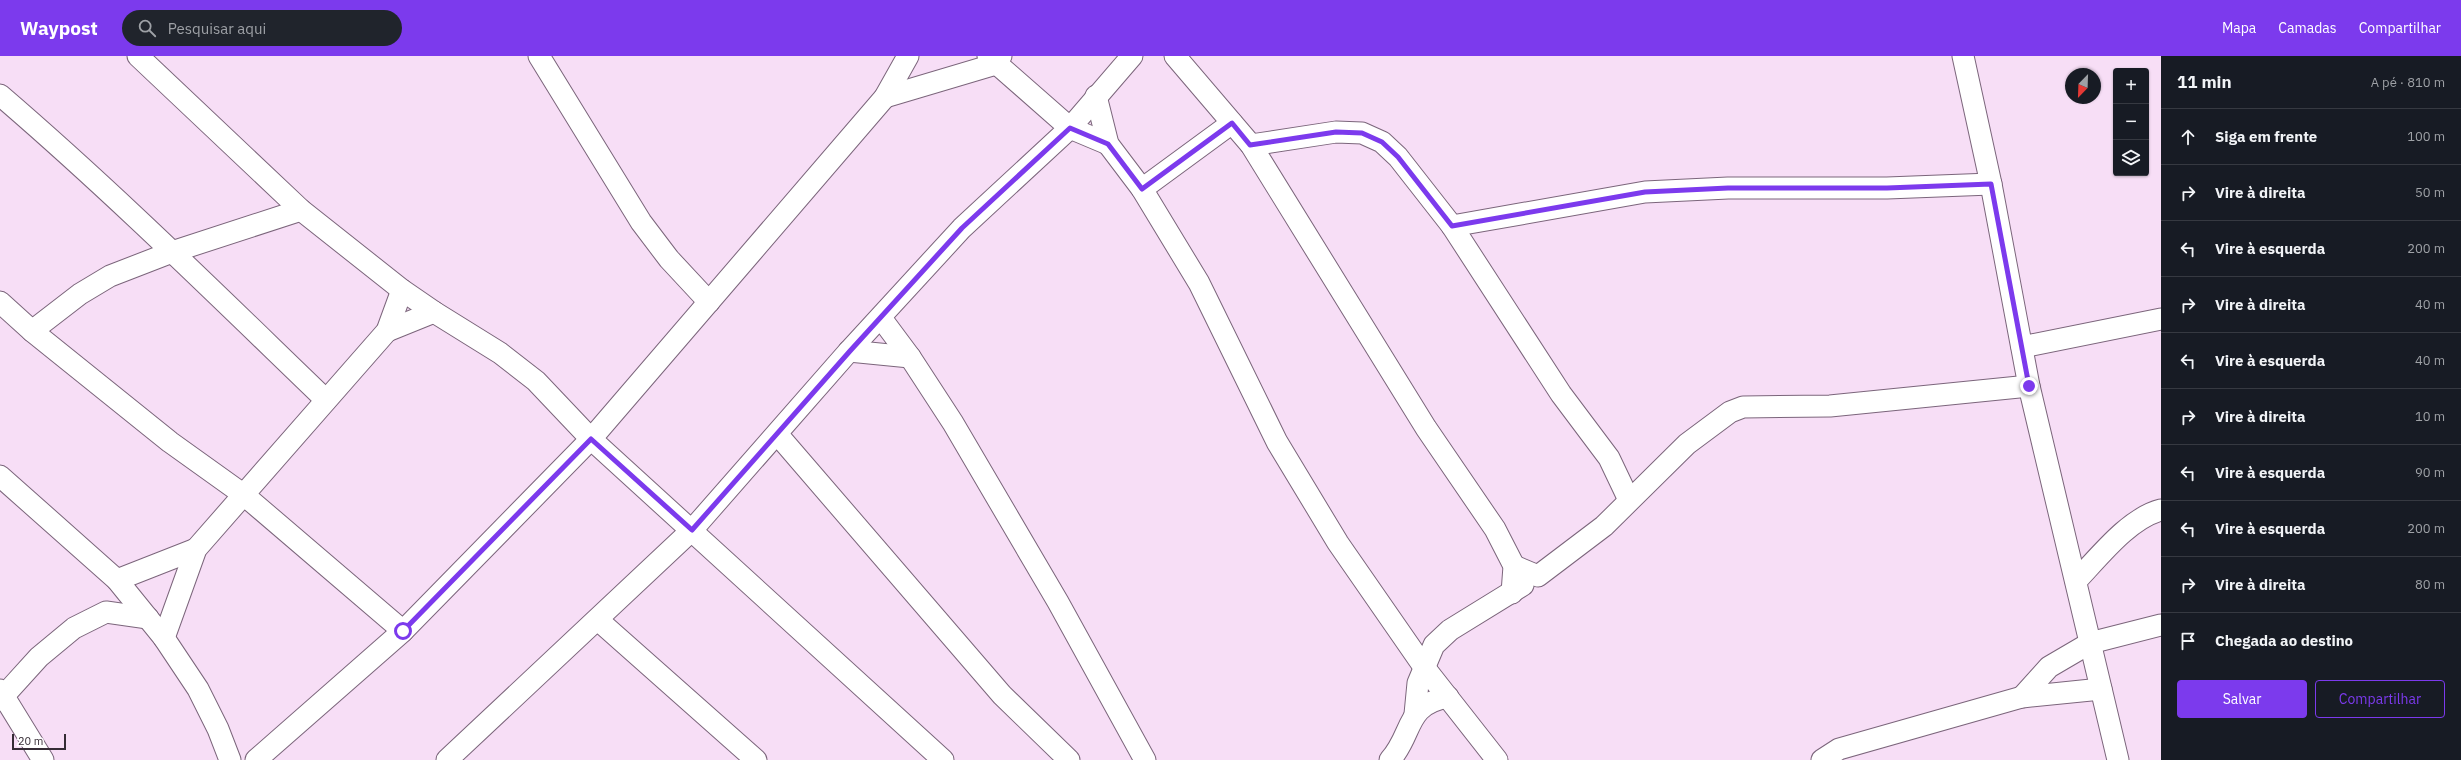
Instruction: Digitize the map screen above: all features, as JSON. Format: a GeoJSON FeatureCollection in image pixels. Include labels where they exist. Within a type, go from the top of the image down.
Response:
{"type":"FeatureCollection","features":[{"type":"Feature","properties":{"kind":"street"},"geometry":{"type":"LineString","coordinates":[[138,56],[301,210],[402,290],[434,312],[500,353],[536,381],[591,439],[943,760]]}},
{"type":"Feature","properties":{"kind":"street"},"geometry":{"type":"LineString","coordinates":[[539,56],[641,222],[669,259],[709,302]]}},
{"type":"Feature","properties":{"kind":"street"},"geometry":{"type":"LineString","coordinates":[[256,760],[403,631],[591,439],[799,200],[885,97],[908,56]]}},
{"type":"Feature","properties":{"kind":"street"},"geometry":{"type":"LineString","coordinates":[[447,760],[598,620],[692,530],[778,435],[850,351],[962,228],[1070,128],[1132,56]]}},
{"type":"Feature","properties":{"kind":"street"},"geometry":{"type":"LineString","coordinates":[[1175,56],[1250,145],[1426,428],[1495,529],[1514,566],[1512,592]]}},
{"type":"Feature","properties":{"kind":"street"},"geometry":{"type":"LineString","coordinates":[[1963,56],[1991,184],[2029,386],[2118,760]]}},
{"type":"Feature","properties":{"kind":"street"},"geometry":{"type":"LineString","coordinates":[[885,97],[995,59],[1070,128],[1108,144]]}},
{"type":"Feature","properties":{"kind":"street"},"geometry":{"type":"LineString","coordinates":[[0,95],[47,135],[172,252],[326,400]]}},
{"type":"Feature","properties":{"kind":"street"},"geometry":{"type":"LineString","coordinates":[[1096,96],[1108,144],[1142,189],[1198,283],[1277,442],[1338,543],[1424,667],[1497,760]]}},
{"type":"Feature","properties":{"kind":"street"},"geometry":{"type":"LineString","coordinates":[[1142,189],[1232,123]]}},
{"type":"Feature","properties":{"kind":"street"},"geometry":{"type":"LineString","coordinates":[[1250,145],[1336,132],[1362,133],[1382,142],[1398,157],[1452,226],[1561,394],[1609,458],[1629,500]]}},
{"type":"Feature","properties":{"kind":"street"},"geometry":{"type":"LineString","coordinates":[[1452,226],[1645,192],[1728,188],[1880,189],[1991,184]]}},
{"type":"Feature","properties":{"kind":"street"},"geometry":{"type":"LineString","coordinates":[[32,331],[80,294],[110,276],[172,252],[301,210]]}},
{"type":"Feature","properties":{"kind":"street"},"geometry":{"type":"LineString","coordinates":[[164,638],[196,549],[387,331],[402,290]]}},
{"type":"Feature","properties":{"kind":"street"},"geometry":{"type":"LineString","coordinates":[[0,302],[32,331],[170,442],[244,495],[403,631]]}},
{"type":"Feature","properties":{"kind":"street"},"geometry":{"type":"LineString","coordinates":[[387,331],[434,312]]}},
{"type":"Feature","properties":{"kind":"street"},"geometry":{"type":"LineString","coordinates":[[881,318],[910,356],[953,423],[1058,602],[1145,760]]}},
{"type":"Feature","properties":{"kind":"street"},"geometry":{"type":"LineString","coordinates":[[2022,347],[2161,319]]}},
{"type":"Feature","properties":{"kind":"street"},"geometry":{"type":"LineString","coordinates":[[850,351],[910,356]]}},
{"type":"Feature","properties":{"kind":"street"},"geometry":{"type":"LineString","coordinates":[[1390,760],[1415,714],[1418,683],[1434,645],[1450,630],[1538,576],[1604,526],[1687,444],[1730,412],[1744,407],[1830,406],[2029,386]]}},
{"type":"Feature","properties":{"kind":"street"},"geometry":{"type":"LineString","coordinates":[[778,435],[997,689],[1068,760]]}},
{"type":"Feature","properties":{"kind":"street"},"geometry":{"type":"LineString","coordinates":[[0,476],[119,582],[164,638],[198,689],[218,729],[230,760]]}},
{"type":"Feature","properties":{"kind":"street"},"geometry":{"type":"LineString","coordinates":[[2076,580],[2133,524],[2149,513],[2161,510]]}},
{"type":"Feature","properties":{"kind":"street"},"geometry":{"type":"LineString","coordinates":[[106,612],[119,582],[196,549]]}},
{"type":"Feature","properties":{"kind":"street"},"geometry":{"type":"LineString","coordinates":[[1514,566],[1538,576]]}},
{"type":"Feature","properties":{"kind":"street"},"geometry":{"type":"LineString","coordinates":[[43,760],[1,695],[39,657],[74,628],[106,612],[148,618]]}},
{"type":"Feature","properties":{"kind":"street"},"geometry":{"type":"LineString","coordinates":[[598,620],[756,760]]}},
{"type":"Feature","properties":{"kind":"street"},"geometry":{"type":"LineString","coordinates":[[2022,697],[2049,667],[2090,643],[2161,625]]}},
{"type":"Feature","properties":{"kind":"street"},"geometry":{"type":"LineString","coordinates":[[1822,760],[1839,749],[2022,697],[2101,689]]}},
{"type":"Feature","properties":{"kind":"street"},"geometry":{"type":"LineString","coordinates":[[1415,714],[1434,700],[1448,697]]}},
{"type":"Feature","properties":{"kind":"route"},"geometry":{"type":"LineString","coordinates":[[403,631],[591,439],[692,530],[778,435],[850,351],[962,228],[1070,128],[1108,144],[1142,189],[1232,123],[1250,145],[1298,139],[1336,132],[1362,133],[1382,142],[1398,157],[1452,226],[1550,207],[1645,192],[1728,188],[1812,190],[1991,184],[2029,386]]}}]}
